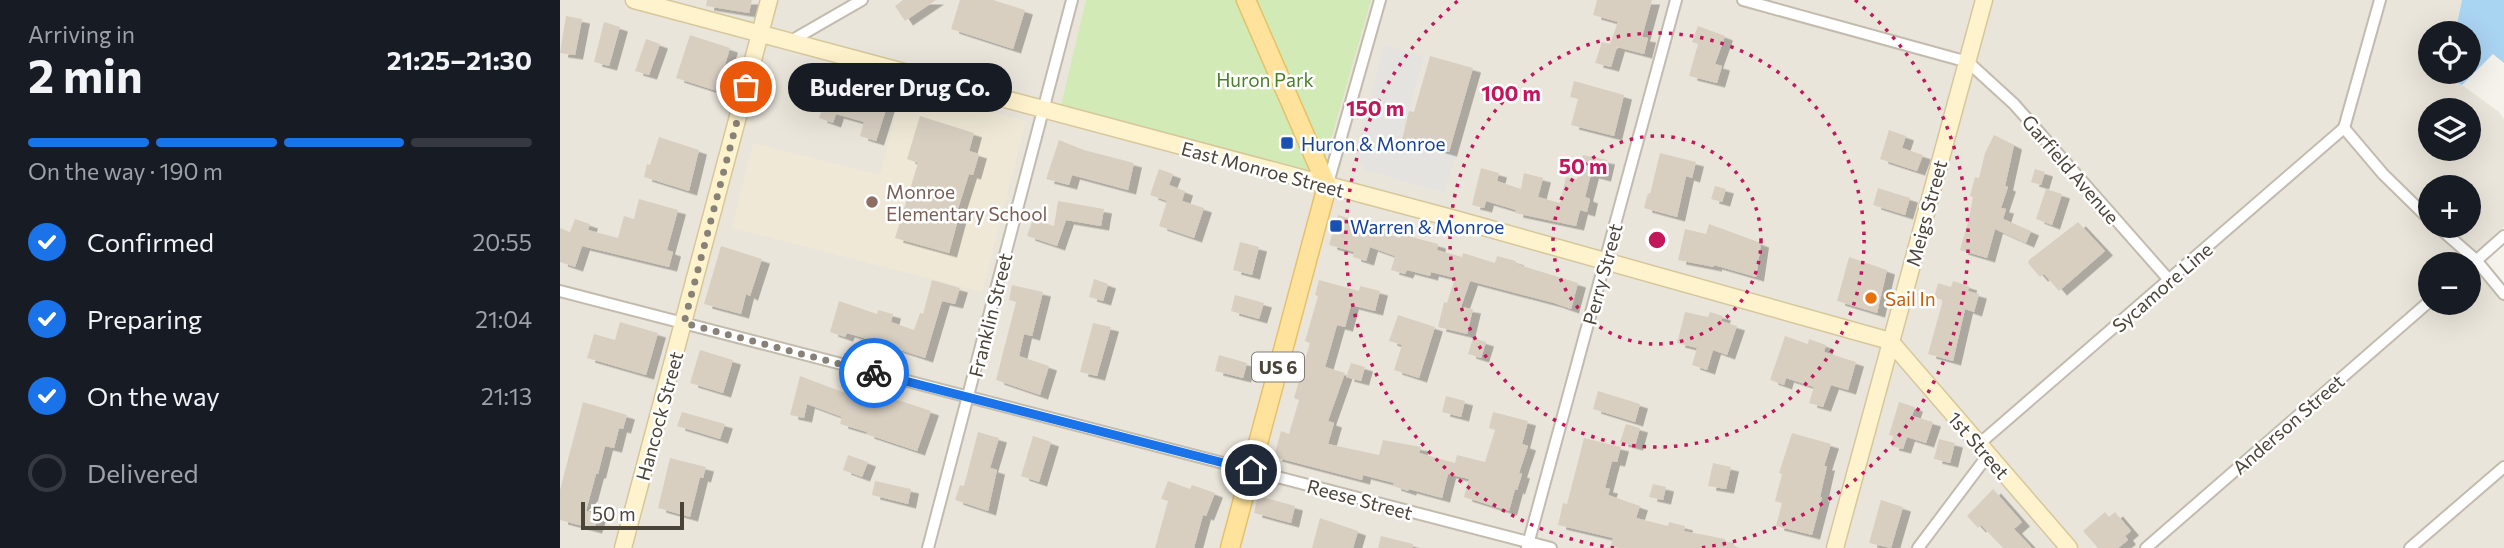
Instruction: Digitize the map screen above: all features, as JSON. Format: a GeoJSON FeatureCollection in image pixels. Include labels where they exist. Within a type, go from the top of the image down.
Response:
{"type":"FeatureCollection","features":[{"type":"Feature","properties":{"kind":"main road","name":"East Monroe Street"},"geometry":{"type":"LineString","coordinates":[[634,0],[1455,219],[1890,341]]}},
{"type":"Feature","properties":{"kind":"main road","name":"Hancock Street"},"geometry":{"type":"LineString","coordinates":[[623,548],[769,0]]}},
{"type":"Feature","properties":{"kind":"main road"},"geometry":{"type":"LineString","coordinates":[[1245,0],[1327,186]]}},
{"type":"Feature","properties":{"kind":"main road","name":"Meigs Street"},"geometry":{"type":"LineString","coordinates":[[1835,548],[1984,0]]}},
{"type":"Feature","properties":{"kind":"main road","name":"US 6"},"geometry":{"type":"LineString","coordinates":[[1230,548],[1327,186]]}},
{"type":"Feature","properties":{"kind":"main road","name":"1st Street"},"geometry":{"type":"LineString","coordinates":[[1890,341],[2069,548]]}},
{"type":"Feature","properties":{"kind":"street"},"geometry":{"type":"LineString","coordinates":[[789,42],[862,0]]}},
{"type":"Feature","properties":{"kind":"street","name":"Franklin Street"},"geometry":{"type":"LineString","coordinates":[[929,548],[1072,0]]}},
{"type":"Feature","properties":{"kind":"street"},"geometry":{"type":"LineString","coordinates":[[1327,186],[1380,0]]}},
{"type":"Feature","properties":{"kind":"street","name":"Perry Street"},"geometry":{"type":"LineString","coordinates":[[1528,545],[1676,0]]}},
{"type":"Feature","properties":{"kind":"street"},"geometry":{"type":"LineString","coordinates":[[1743,0],[1968,62]]}},
{"type":"Feature","properties":{"kind":"street"},"geometry":{"type":"LineString","coordinates":[[2380,0],[2344,128],[2383,174],[2418,208]]}},
{"type":"Feature","properties":{"kind":"street","name":"Garfield Avenue"},"geometry":{"type":"LineString","coordinates":[[1968,62],[2014,104],[2169,281]]}},
{"type":"Feature","properties":{"kind":"street","name":"Sycamore Line"},"geometry":{"type":"LineString","coordinates":[[1918,548],[1983,450],[2169,281],[2344,128]]}},
{"type":"Feature","properties":{"kind":"street"},"geometry":{"type":"LineString","coordinates":[[2481,257],[2504,236]]}},
{"type":"Feature","properties":{"kind":"street"},"geometry":{"type":"LineString","coordinates":[[2448,238],[2462,252]]}},
{"type":"Feature","properties":{"kind":"street"},"geometry":{"type":"LineString","coordinates":[[2481,272],[2504,295]]}},
{"type":"Feature","properties":{"kind":"street","name":"Reese Street"},"geometry":{"type":"LineString","coordinates":[[560,291],[1251,470],[1528,545],[1551,548]]}},
{"type":"Feature","properties":{"kind":"street","name":"Anderson Street"},"geometry":{"type":"LineString","coordinates":[[2146,548],[2418,311]]}},
{"type":"Feature","properties":{"kind":"street"},"geometry":{"type":"LineString","coordinates":[[2410,548],[2504,467]]}},
{"type":"Feature","properties":{"kind":"shaded area"},"geometry":{"type":"Polygon","coordinates":[[[560,0],[2462,0],[2458,21],[2418,21],[2418,84],[2460,84],[2480,98],[2418,98],[2418,161],[2481,161],[2481,99],[2499,112],[2504,119],[2504,227],[2477,252],[2418,252],[2418,315],[2481,315],[2481,262],[2504,291],[2504,548],[560,548],[560,0]]]}},
{"type":"Feature","properties":{"kind":"shaded area"},"geometry":{"type":"Polygon","coordinates":[[[1385,45],[1424,56],[1401,139],[1456,154],[1445,193],[1365,170],[1355,153],[1385,45]]]}},
{"type":"Feature","properties":{"kind":"shaded area","name":"Monroe Elementary School"},"geometry":{"type":"Polygon","coordinates":[[[902,89],[1026,121],[982,292],[732,228],[753,143],[880,175],[902,89]]]}},
{"type":"Feature","properties":{"kind":"green space","name":"Huron Park"},"geometry":{"type":"Polygon","coordinates":[[[1086,0],[1371,0],[1321,174],[1060,110],[1086,0]]]}},
{"type":"Feature","properties":{"kind":"water"},"geometry":{"type":"Polygon","coordinates":[[[2462,0],[2504,0],[2504,63],[2493,54],[2481,66],[2481,21],[2458,21],[2462,0]]]}},
{"type":"Feature","properties":{"kind":"building"},"geometry":{"type":"Polygon","coordinates":[[[707,0],[752,0],[749,13],[706,6],[707,0]]]}},
{"type":"Feature","properties":{"kind":"building"},"geometry":{"type":"Polygon","coordinates":[[[903,0],[936,0],[905,21],[895,6],[903,0]]]}},
{"type":"Feature","properties":{"kind":"building"},"geometry":{"type":"Polygon","coordinates":[[[960,0],[993,0],[1025,10],[1013,49],[951,29],[960,0]]]}},
{"type":"Feature","properties":{"kind":"building"},"geometry":{"type":"Polygon","coordinates":[[[1597,0],[1652,0],[1642,37],[1648,38],[1644,54],[1617,47],[1611,67],[1595,63],[1602,42],[1610,44],[1618,22],[1593,15],[1597,0]]]}},
{"type":"Feature","properties":{"kind":"building"},"geometry":{"type":"Polygon","coordinates":[[[566,16],[582,19],[575,55],[560,53],[566,16]]]}},
{"type":"Feature","properties":{"kind":"building"},"geometry":{"type":"Polygon","coordinates":[[[604,22],[620,27],[609,66],[594,62],[604,22]]]}},
{"type":"Feature","properties":{"kind":"building"},"geometry":{"type":"Polygon","coordinates":[[[1698,26],[1725,36],[1715,64],[1722,66],[1717,83],[1689,76],[1698,44],[1692,42],[1698,26]]]}},
{"type":"Feature","properties":{"kind":"building"},"geometry":{"type":"Polygon","coordinates":[[[690,35],[730,48],[717,91],[676,78],[690,35]]]}},
{"type":"Feature","properties":{"kind":"building"},"geometry":{"type":"Polygon","coordinates":[[[646,39],[660,44],[649,75],[635,71],[646,39]]]}},
{"type":"Feature","properties":{"kind":"building"},"geometry":{"type":"Polygon","coordinates":[[[1430,56],[1473,68],[1449,152],[1402,139],[1409,111],[1414,112],[1430,56]]]}},
{"type":"Feature","properties":{"kind":"building"},"geometry":{"type":"Polygon","coordinates":[[[811,75],[868,91],[889,100],[876,141],[860,136],[864,122],[836,114],[833,123],[819,118],[825,100],[805,94],[811,75]]]}},
{"type":"Feature","properties":{"kind":"building"},"geometry":{"type":"Polygon","coordinates":[[[1574,81],[1624,95],[1614,136],[1571,125],[1578,99],[1570,97],[1574,81]]]}},
{"type":"Feature","properties":{"kind":"building"},"geometry":{"type":"Polygon","coordinates":[[[920,116],[974,133],[969,151],[979,154],[973,175],[969,174],[956,215],[959,216],[949,253],[895,238],[918,163],[907,159],[920,116]]]}},
{"type":"Feature","properties":{"kind":"building"},"geometry":{"type":"Polygon","coordinates":[[[1889,130],[1906,136],[1902,148],[1923,155],[1917,171],[1880,159],[1889,130]]]}},
{"type":"Feature","properties":{"kind":"building"},"geometry":{"type":"Polygon","coordinates":[[[1994,135],[2014,145],[2005,186],[2008,187],[2001,208],[2006,209],[2003,219],[2031,231],[2026,243],[1995,229],[1987,258],[1960,250],[1969,219],[1973,197],[1970,196],[1975,177],[1979,178],[1985,153],[1994,135]]]}},
{"type":"Feature","properties":{"kind":"building"},"geometry":{"type":"Polygon","coordinates":[[[659,137],[699,150],[689,191],[644,177],[659,137]]]}},
{"type":"Feature","properties":{"kind":"building"},"geometry":{"type":"Polygon","coordinates":[[[1059,140],[1084,150],[1134,163],[1128,190],[1072,175],[1069,185],[1046,179],[1059,140]]]}},
{"type":"Feature","properties":{"kind":"building"},"geometry":{"type":"Polygon","coordinates":[[[1660,153],[1696,162],[1692,178],[1686,176],[1677,217],[1644,208],[1660,153]]]}},
{"type":"Feature","properties":{"kind":"building"},"geometry":{"type":"Polygon","coordinates":[[[1583,155],[1607,160],[1603,177],[1591,174],[1585,197],[1590,199],[1587,212],[1580,210],[1576,226],[1515,213],[1516,210],[1486,201],[1484,208],[1472,205],[1481,168],[1499,173],[1497,181],[1521,189],[1524,173],[1543,178],[1538,197],[1560,203],[1566,177],[1577,179],[1583,155]]]}},
{"type":"Feature","properties":{"kind":"building"},"geometry":{"type":"Polygon","coordinates":[[[1159,169],[1173,174],[1169,185],[1185,191],[1182,201],[1204,208],[1194,238],[1159,226],[1167,201],[1150,195],[1159,169]]]}},
{"type":"Feature","properties":{"kind":"building"},"geometry":{"type":"Polygon","coordinates":[[[2035,169],[2045,172],[2041,185],[2031,182],[2035,169]]]}},
{"type":"Feature","properties":{"kind":"building"},"geometry":{"type":"Polygon","coordinates":[[[1715,186],[1726,189],[1722,202],[1711,199],[1715,186]]]}},
{"type":"Feature","properties":{"kind":"building"},"geometry":{"type":"Polygon","coordinates":[[[1878,188],[1910,198],[1905,215],[1873,205],[1878,188]]]}},
{"type":"Feature","properties":{"kind":"building"},"geometry":{"type":"Polygon","coordinates":[[[2046,189],[2062,194],[2052,225],[2036,219],[2046,189]]]}},
{"type":"Feature","properties":{"kind":"building"},"geometry":{"type":"Polygon","coordinates":[[[639,199],[678,210],[667,250],[673,252],[669,267],[582,246],[575,267],[560,262],[560,228],[570,232],[575,219],[590,224],[588,230],[618,238],[624,216],[634,219],[639,199]]]}},
{"type":"Feature","properties":{"kind":"building"},"geometry":{"type":"Polygon","coordinates":[[[1058,201],[1104,209],[1101,226],[1066,220],[1057,246],[1027,236],[1033,219],[1054,226],[1058,201]]]}},
{"type":"Feature","properties":{"kind":"building"},"geometry":{"type":"Polygon","coordinates":[[[1338,215],[1358,221],[1357,225],[1400,238],[1401,234],[1438,244],[1437,250],[1462,257],[1463,253],[1495,263],[1497,256],[1578,283],[1571,309],[1470,281],[1461,307],[1473,309],[1467,334],[1438,327],[1444,302],[1447,303],[1455,278],[1431,272],[1430,276],[1407,270],[1405,274],[1391,270],[1395,256],[1370,247],[1366,261],[1353,257],[1354,252],[1329,245],[1338,215]]]}},
{"type":"Feature","properties":{"kind":"building"},"geometry":{"type":"Polygon","coordinates":[[[2078,222],[2105,251],[2059,291],[2044,274],[2040,277],[2028,263],[2078,222]]]}},
{"type":"Feature","properties":{"kind":"building"},"geometry":{"type":"Polygon","coordinates":[[[1709,224],[1761,243],[1756,277],[1714,265],[1678,260],[1685,229],[1706,234],[1709,224]]]}},
{"type":"Feature","properties":{"kind":"building"},"geometry":{"type":"Polygon","coordinates":[[[1240,242],[1259,247],[1252,275],[1233,270],[1240,242]]]}},
{"type":"Feature","properties":{"kind":"building"},"geometry":{"type":"Polygon","coordinates":[[[721,246],[762,259],[750,296],[746,294],[741,314],[704,304],[721,246]]]}},
{"type":"Feature","properties":{"kind":"building"},"geometry":{"type":"Polygon","coordinates":[[[1849,257],[1887,270],[1877,313],[1837,301],[1849,257]]]}},
{"type":"Feature","properties":{"kind":"building"},"geometry":{"type":"Polygon","coordinates":[[[1094,279],[1108,284],[1103,301],[1089,297],[1094,279]]]}},
{"type":"Feature","properties":{"kind":"building"},"geometry":{"type":"Polygon","coordinates":[[[932,280],[960,288],[955,304],[942,301],[925,358],[870,343],[871,340],[847,333],[845,337],[830,332],[839,301],[877,314],[878,310],[893,314],[891,322],[914,330],[920,313],[923,314],[932,280]]]}},
{"type":"Feature","properties":{"kind":"building"},"geometry":{"type":"Polygon","coordinates":[[[1319,280],[1359,291],[1360,286],[1380,291],[1375,311],[1351,305],[1345,327],[1337,325],[1325,367],[1345,373],[1328,421],[1334,423],[1328,444],[1379,455],[1383,440],[1421,447],[1419,453],[1455,463],[1457,455],[1485,462],[1495,430],[1489,428],[1493,412],[1528,421],[1522,444],[1528,446],[1509,511],[1464,497],[1469,479],[1448,474],[1442,498],[1409,489],[1408,491],[1393,486],[1394,483],[1363,475],[1362,480],[1274,457],[1281,431],[1289,434],[1299,400],[1294,398],[1310,343],[1305,341],[1318,296],[1315,295],[1319,280]]]}},
{"type":"Feature","properties":{"kind":"building"},"geometry":{"type":"Polygon","coordinates":[[[1953,281],[1969,286],[1968,291],[1979,294],[1974,312],[1965,309],[1953,361],[1928,354],[1943,300],[1934,298],[1938,283],[1951,287],[1953,281]]]}},
{"type":"Feature","properties":{"kind":"building"},"geometry":{"type":"Polygon","coordinates":[[[1012,285],[1043,292],[1032,336],[1024,334],[1019,356],[1049,366],[1040,395],[996,380],[1016,302],[1009,300],[1012,285]]]}},
{"type":"Feature","properties":{"kind":"building"},"geometry":{"type":"Polygon","coordinates":[[[1235,295],[1264,303],[1259,319],[1231,311],[1235,295]]]}},
{"type":"Feature","properties":{"kind":"building"},"geometry":{"type":"Polygon","coordinates":[[[1685,312],[1708,317],[1710,312],[1723,316],[1721,321],[1737,326],[1727,355],[1713,350],[1707,370],[1692,365],[1697,348],[1677,343],[1685,312]]]}},
{"type":"Feature","properties":{"kind":"building"},"geometry":{"type":"Polygon","coordinates":[[[1398,315],[1435,327],[1419,378],[1394,370],[1402,345],[1389,341],[1398,315]]]}},
{"type":"Feature","properties":{"kind":"building"},"geometry":{"type":"Polygon","coordinates":[[[620,322],[658,333],[646,375],[587,358],[594,334],[615,340],[620,322]]]}},
{"type":"Feature","properties":{"kind":"building"},"geometry":{"type":"Polygon","coordinates":[[[1093,323],[1111,327],[1097,376],[1080,372],[1093,323]]]}},
{"type":"Feature","properties":{"kind":"building"},"geometry":{"type":"Polygon","coordinates":[[[1785,336],[1808,344],[1809,339],[1826,345],[1824,352],[1856,362],[1848,390],[1831,385],[1823,407],[1809,403],[1814,387],[1786,378],[1784,385],[1770,380],[1785,336]]]}},
{"type":"Feature","properties":{"kind":"building"},"geometry":{"type":"Polygon","coordinates":[[[1473,338],[1486,342],[1481,358],[1468,354],[1473,338]]]}},
{"type":"Feature","properties":{"kind":"building"},"geometry":{"type":"Polygon","coordinates":[[[700,350],[733,360],[723,393],[690,383],[700,350]]]}},
{"type":"Feature","properties":{"kind":"building"},"geometry":{"type":"Polygon","coordinates":[[[1219,355],[1247,363],[1243,378],[1215,371],[1219,355]]]}},
{"type":"Feature","properties":{"kind":"building"},"geometry":{"type":"Polygon","coordinates":[[[1351,363],[1365,367],[1361,381],[1346,377],[1351,363]]]}},
{"type":"Feature","properties":{"kind":"building"},"geometry":{"type":"Polygon","coordinates":[[[800,376],[848,394],[849,389],[931,411],[917,451],[840,424],[842,417],[807,404],[804,418],[790,415],[800,376]]]}},
{"type":"Feature","properties":{"kind":"building"},"geometry":{"type":"Polygon","coordinates":[[[1598,391],[1640,404],[1635,422],[1593,409],[1598,391]]]}},
{"type":"Feature","properties":{"kind":"building"},"geometry":{"type":"Polygon","coordinates":[[[1446,396],[1465,401],[1461,417],[1442,412],[1446,396]]]}},
{"type":"Feature","properties":{"kind":"building"},"geometry":{"type":"Polygon","coordinates":[[[583,402],[627,415],[623,429],[619,428],[614,448],[605,446],[596,474],[586,511],[599,514],[594,529],[560,520],[560,490],[583,402]]]}},
{"type":"Feature","properties":{"kind":"building"},"geometry":{"type":"Polygon","coordinates":[[[1899,402],[1915,407],[1912,416],[1933,422],[1926,443],[1907,437],[1903,449],[1891,446],[1893,436],[1889,435],[1899,402]]]}},
{"type":"Feature","properties":{"kind":"building"},"geometry":{"type":"Polygon","coordinates":[[[682,412],[725,424],[720,439],[677,426],[682,412]]]}},
{"type":"Feature","properties":{"kind":"building"},"geometry":{"type":"Polygon","coordinates":[[[1626,424],[1640,428],[1635,446],[1620,442],[1626,424]]]}},
{"type":"Feature","properties":{"kind":"building"},"geometry":{"type":"Polygon","coordinates":[[[978,432],[999,438],[990,468],[997,470],[988,511],[955,500],[960,485],[964,486],[978,432]]]}},
{"type":"Feature","properties":{"kind":"building"},"geometry":{"type":"Polygon","coordinates":[[[1792,433],[1831,444],[1824,466],[1827,466],[1822,497],[1812,535],[1776,526],[1782,503],[1775,501],[1782,474],[1779,473],[1792,433]]]}},
{"type":"Feature","properties":{"kind":"building"},"geometry":{"type":"Polygon","coordinates":[[[1033,436],[1051,442],[1039,482],[1021,476],[1033,436]]]}},
{"type":"Feature","properties":{"kind":"building"},"geometry":{"type":"Polygon","coordinates":[[[1584,438],[1621,447],[1617,462],[1612,461],[1605,488],[1610,489],[1608,495],[1640,506],[1636,518],[1668,526],[1669,522],[1685,526],[1684,531],[1725,539],[1725,542],[1735,545],[1734,548],[1619,548],[1611,546],[1613,538],[1558,525],[1563,503],[1567,504],[1584,438]]]}},
{"type":"Feature","properties":{"kind":"building"},"geometry":{"type":"Polygon","coordinates":[[[1939,439],[1955,443],[1950,463],[1934,459],[1939,439]]]}},
{"type":"Feature","properties":{"kind":"building"},"geometry":{"type":"Polygon","coordinates":[[[848,455],[868,462],[862,477],[843,470],[848,455]]]}},
{"type":"Feature","properties":{"kind":"building"},"geometry":{"type":"Polygon","coordinates":[[[670,458],[706,467],[703,478],[700,477],[690,517],[658,508],[670,458]]]}},
{"type":"Feature","properties":{"kind":"building"},"geometry":{"type":"Polygon","coordinates":[[[1713,463],[1731,467],[1726,489],[1708,486],[1713,463]]]}},
{"type":"Feature","properties":{"kind":"building"},"geometry":{"type":"Polygon","coordinates":[[[875,481],[911,489],[908,504],[872,495],[875,481]]]}},
{"type":"Feature","properties":{"kind":"building"},"geometry":{"type":"Polygon","coordinates":[[[1168,481],[1190,489],[1192,485],[1215,493],[1206,516],[1203,515],[1194,548],[1155,548],[1168,501],[1161,499],[1168,481]]]}},
{"type":"Feature","properties":{"kind":"building"},"geometry":{"type":"Polygon","coordinates":[[[1653,484],[1666,487],[1663,500],[1649,497],[1653,484]]]}},
{"type":"Feature","properties":{"kind":"building"},"geometry":{"type":"Polygon","coordinates":[[[1993,489],[2022,522],[2014,529],[2032,548],[2003,548],[1981,525],[1978,528],[1967,516],[1993,489]]]}},
{"type":"Feature","properties":{"kind":"building"},"geometry":{"type":"Polygon","coordinates":[[[1258,496],[1295,506],[1291,523],[1254,513],[1258,496]]]}},
{"type":"Feature","properties":{"kind":"building"},"geometry":{"type":"Polygon","coordinates":[[[1881,500],[1903,507],[1891,548],[1869,543],[1881,500]]]}},
{"type":"Feature","properties":{"kind":"building"},"geometry":{"type":"Polygon","coordinates":[[[2105,512],[2109,517],[2115,512],[2131,531],[2125,536],[2128,540],[2118,548],[2098,548],[2083,531],[2105,512]]]}},
{"type":"Feature","properties":{"kind":"building"},"geometry":{"type":"Polygon","coordinates":[[[1320,518],[1358,531],[1353,548],[1312,548],[1320,518]]]}},
{"type":"Feature","properties":{"kind":"building"},"geometry":{"type":"Polygon","coordinates":[[[1381,536],[1413,544],[1413,548],[1378,548],[1381,536]]]}},
{"type":"Feature","properties":{"kind":"way so far"},"geometry":{"type":"LineString","coordinates":[[746,87],[684,323],[874,373]]}},
{"type":"Feature","properties":{"kind":"place","name":"Buderer Drug Co."},"geometry":{"type":"Point","coordinates":[746,87]}},
{"type":"Feature","properties":{"kind":"place","name":"Huron & Monroe"},"geometry":{"type":"Point","coordinates":[1287,143]}},
{"type":"Feature","properties":{"kind":"place","name":"Monroe Elementary School"},"geometry":{"type":"Point","coordinates":[872,202]}},
{"type":"Feature","properties":{"kind":"place","name":"Warren & Monroe"},"geometry":{"type":"Point","coordinates":[1336,226]}},
{"type":"Feature","properties":{"kind":"place","name":"Sail In"},"geometry":{"type":"Point","coordinates":[1871,298]}},
{"type":"Feature","properties":{"kind":"route"},"geometry":{"type":"LineString","coordinates":[[874,373],[1251,470]]}}]}
